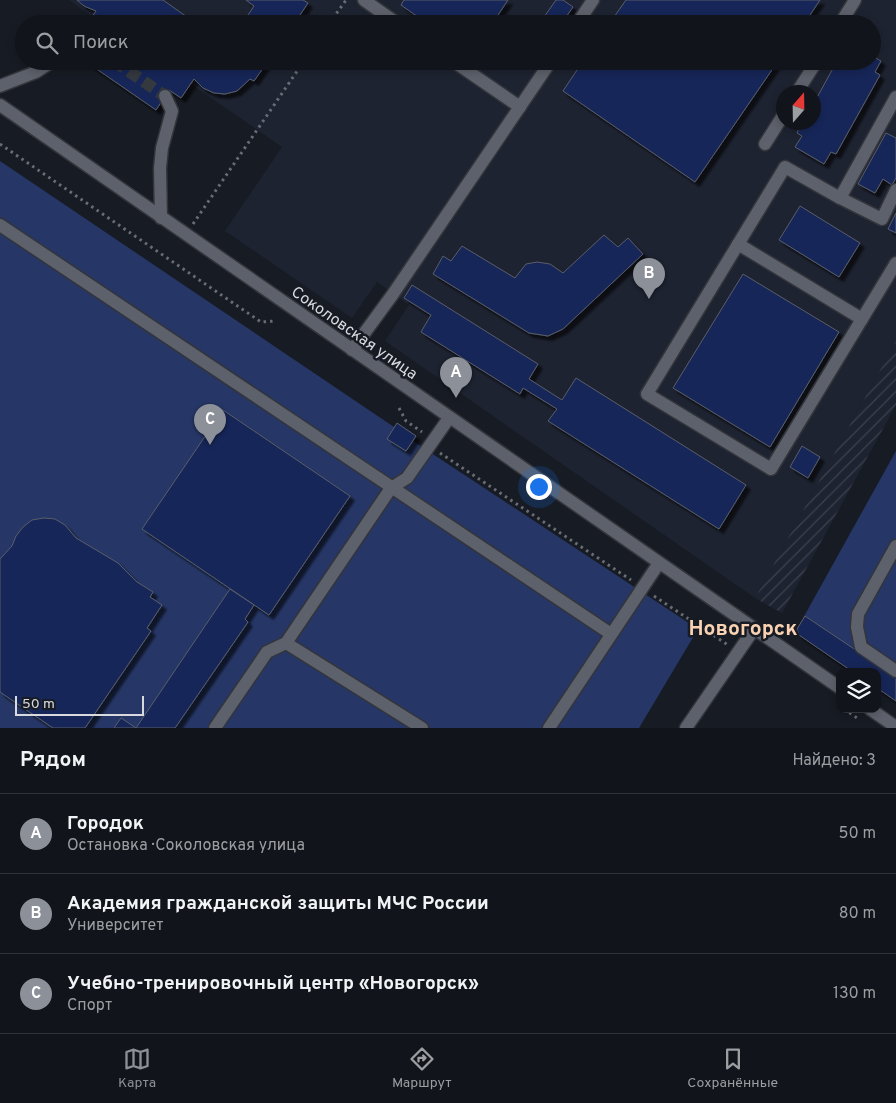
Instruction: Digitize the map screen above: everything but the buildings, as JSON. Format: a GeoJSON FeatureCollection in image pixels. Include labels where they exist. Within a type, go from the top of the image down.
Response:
{"type":"FeatureCollection","features":[{"type":"Feature","properties":{"kind":"street"},"geometry":{"type":"LineString","coordinates":[[364,0],[385,15]]}},
{"type":"Feature","properties":{"kind":"street"},"geometry":{"type":"LineString","coordinates":[[583,15],[593,0]]}},
{"type":"Feature","properties":{"kind":"street"},"geometry":{"type":"LineString","coordinates":[[846,15],[856,0]]}},
{"type":"Feature","properties":{"kind":"street"},"geometry":{"type":"LineString","coordinates":[[0,86],[39,70]]}},
{"type":"Feature","properties":{"kind":"street"},"geometry":{"type":"LineString","coordinates":[[466,70],[520,107]]}},
{"type":"Feature","properties":{"kind":"street"},"geometry":{"type":"LineString","coordinates":[[352,350],[393,294],[545,70]]}},
{"type":"Feature","properties":{"kind":"street"},"geometry":{"type":"LineString","coordinates":[[802,85],[811,70]]}},
{"type":"Feature","properties":{"kind":"street"},"geometry":{"type":"LineString","coordinates":[[162,218],[160,168],[162,148],[172,111],[169,101],[165,96]]}},
{"type":"Feature","properties":{"kind":"street"},"geometry":{"type":"LineString","coordinates":[[840,198],[896,97]]}},
{"type":"Feature","properties":{"kind":"street","name":"Соколовская улица"},"geometry":{"type":"LineString","coordinates":[[0,105],[836,685]]}},
{"type":"Feature","properties":{"kind":"street"},"geometry":{"type":"LineString","coordinates":[[765,144],[776,127]]}},
{"type":"Feature","properties":{"kind":"street"},"geometry":{"type":"LineString","coordinates":[[896,190],[882,219],[785,167],[647,394],[771,470],[896,263]]}},
{"type":"Feature","properties":{"kind":"street"},"geometry":{"type":"LineString","coordinates":[[0,225],[611,634]]}},
{"type":"Feature","properties":{"kind":"street"},"geometry":{"type":"LineString","coordinates":[[738,244],[862,319]]}},
{"type":"Feature","properties":{"kind":"street"},"geometry":{"type":"LineString","coordinates":[[215,728],[267,652],[286,643],[391,488],[407,478],[449,418]]}},
{"type":"Feature","properties":{"kind":"street"},"geometry":{"type":"LineString","coordinates":[[896,546],[858,614],[857,627],[861,647],[896,671]]}},
{"type":"Feature","properties":{"kind":"street"},"geometry":{"type":"LineString","coordinates":[[549,728],[659,563]]}},
{"type":"Feature","properties":{"kind":"street"},"geometry":{"type":"LineString","coordinates":[[686,728],[737,650],[754,628]]}},
{"type":"Feature","properties":{"kind":"street"},"geometry":{"type":"LineString","coordinates":[[286,643],[422,728]]}},
{"type":"Feature","properties":{"kind":"street"},"geometry":{"type":"LineString","coordinates":[[876,713],[896,727]]}},
{"type":"Feature","properties":{"kind":"path"},"geometry":{"type":"LineString","coordinates":[[335,15],[346,0]]}},
{"type":"Feature","properties":{"kind":"path"},"geometry":{"type":"LineString","coordinates":[[192,224],[298,70]]}},
{"type":"Feature","properties":{"kind":"path"},"geometry":{"type":"LineString","coordinates":[[0,144],[261,322],[275,321]]}},
{"type":"Feature","properties":{"kind":"path"},"geometry":{"type":"LineString","coordinates":[[400,408],[406,421],[422,432],[429,445],[737,650]]}},
{"type":"Feature","properties":{"kind":"shaded area"},"geometry":{"type":"Polygon","coordinates":[[[69,0],[896,0],[896,341],[755,598],[385,341],[409,305],[377,282],[352,318],[225,231],[282,147],[191,84],[181,98],[169,90],[156,110],[98,70],[881,70],[881,15],[91,15],[69,0]]]}},
{"type":"Feature","properties":{"kind":"shaded area"},"geometry":{"type":"Polygon","coordinates":[[[0,161],[394,427],[397,423],[416,436],[413,441],[698,629],[639,728],[0,728],[0,161]]]}},
{"type":"Feature","properties":{"kind":"shaded area"},"geometry":{"type":"Polygon","coordinates":[[[896,341],[896,405],[782,613],[755,598],[896,341]]]}},
{"type":"Feature","properties":{"kind":"shaded area"},"geometry":{"type":"Polygon","coordinates":[[[896,451],[896,701],[881,678],[881,668],[847,668],[799,635],[797,629],[896,451]]]}},
{"type":"Feature","properties":{"kind":"tunnel"},"geometry":{"type":"LineString","coordinates":[[127,70],[165,96]]}},
{"type":"Feature","properties":{"kind":"place","name":"Академия гражданской защиты МЧС России"},"geometry":{"type":"Point","coordinates":[649,299]}},
{"type":"Feature","properties":{"kind":"place","name":"Городок"},"geometry":{"type":"Point","coordinates":[456,398]}},
{"type":"Feature","properties":{"kind":"place","name":"Учебно-тренировочный центр «Новогорск»"},"geometry":{"type":"Point","coordinates":[210,445]}},
{"type":"Feature","properties":{"kind":"district","name":"Новогорск"},"geometry":{"type":"Point","coordinates":[743,628]}}]}
